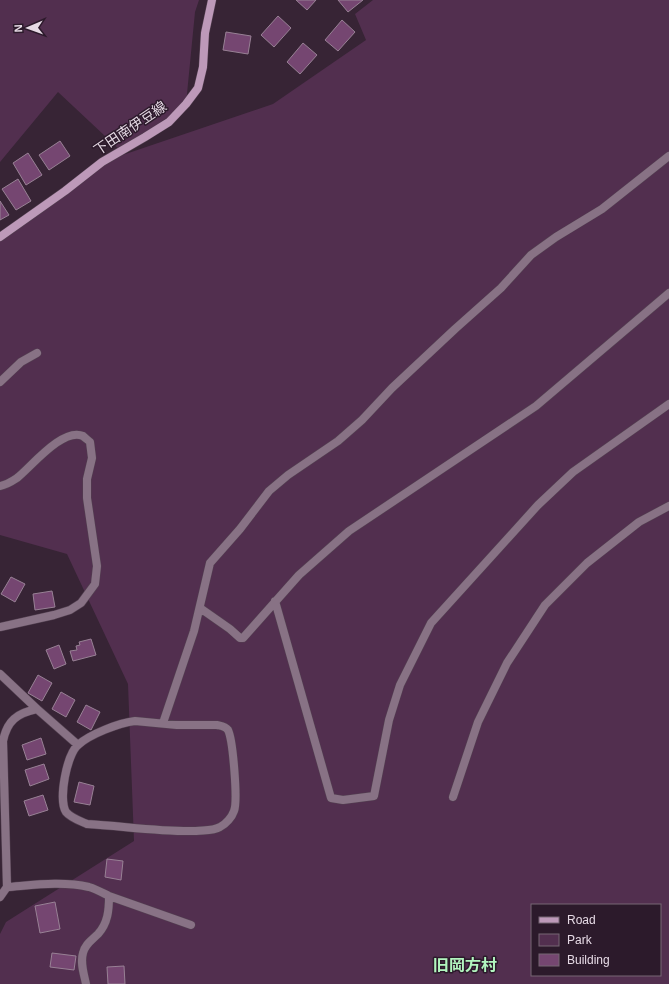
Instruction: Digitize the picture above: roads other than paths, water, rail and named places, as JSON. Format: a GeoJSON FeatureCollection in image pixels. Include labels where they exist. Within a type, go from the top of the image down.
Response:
{"type":"FeatureCollection","features":[{"type":"Feature","properties":{"kind":"main road","name":"下田南伊豆線"},"geometry":{"type":"LineString","coordinates":[[0,237],[102,162],[169,122],[186,104],[198,88],[203,67],[205,33],[212,0]]}},
{"type":"Feature","properties":{"kind":"street"},"geometry":{"type":"LineString","coordinates":[[163,723],[187,653],[200,608],[210,563],[240,529],[269,491],[288,475],[338,441],[362,420],[392,388],[501,288],[531,254],[602,209],[669,156]]}},
{"type":"Feature","properties":{"kind":"street"},"geometry":{"type":"LineString","coordinates":[[200,608],[240,638],[243,638],[299,575],[349,531],[536,406],[669,293]]}},
{"type":"Feature","properties":{"kind":"street"},"geometry":{"type":"LineString","coordinates":[[0,382],[21,362],[37,353]]}},
{"type":"Feature","properties":{"kind":"street"},"geometry":{"type":"LineString","coordinates":[[275,601],[331,798],[343,800],[374,796],[389,720],[400,685],[431,623],[538,505],[573,472],[669,404]]}},
{"type":"Feature","properties":{"kind":"street"},"geometry":{"type":"LineString","coordinates":[[0,486],[17,478],[40,455],[58,442],[73,435],[82,436],[90,442],[92,458],[87,479],[87,498],[97,566],[95,584],[81,603],[70,610],[0,628]]}},
{"type":"Feature","properties":{"kind":"street"},"geometry":{"type":"LineString","coordinates":[[453,797],[478,722],[508,663],[545,605],[587,563],[639,522],[669,506]]}},
{"type":"Feature","properties":{"kind":"street"},"geometry":{"type":"LineString","coordinates":[[0,674],[78,745]]}},
{"type":"Feature","properties":{"kind":"street"},"geometry":{"type":"LineString","coordinates":[[0,897],[7,887],[3,861],[3,741],[10,722],[16,716],[37,709]]}},
{"type":"Feature","properties":{"kind":"street"},"geometry":{"type":"LineString","coordinates":[[135,721],[177,725],[223,726],[228,730],[231,743],[236,798],[234,810],[230,819],[222,826],[215,829],[178,831],[87,824],[75,819],[67,812],[63,804],[64,790],[71,756],[78,745],[121,723],[135,721]]}},
{"type":"Feature","properties":{"kind":"street"},"geometry":{"type":"LineString","coordinates":[[7,887],[52,884],[71,884],[90,887],[109,896],[191,925]]}},
{"type":"Feature","properties":{"kind":"street"},"geometry":{"type":"LineString","coordinates":[[86,984],[82,964],[82,953],[86,945],[98,934],[105,924],[109,912],[109,896]]}},
{"type":"Feature","properties":{"kind":"district","name":"旧岡方村"},"geometry":{"type":"Point","coordinates":[465,965]}}]}
